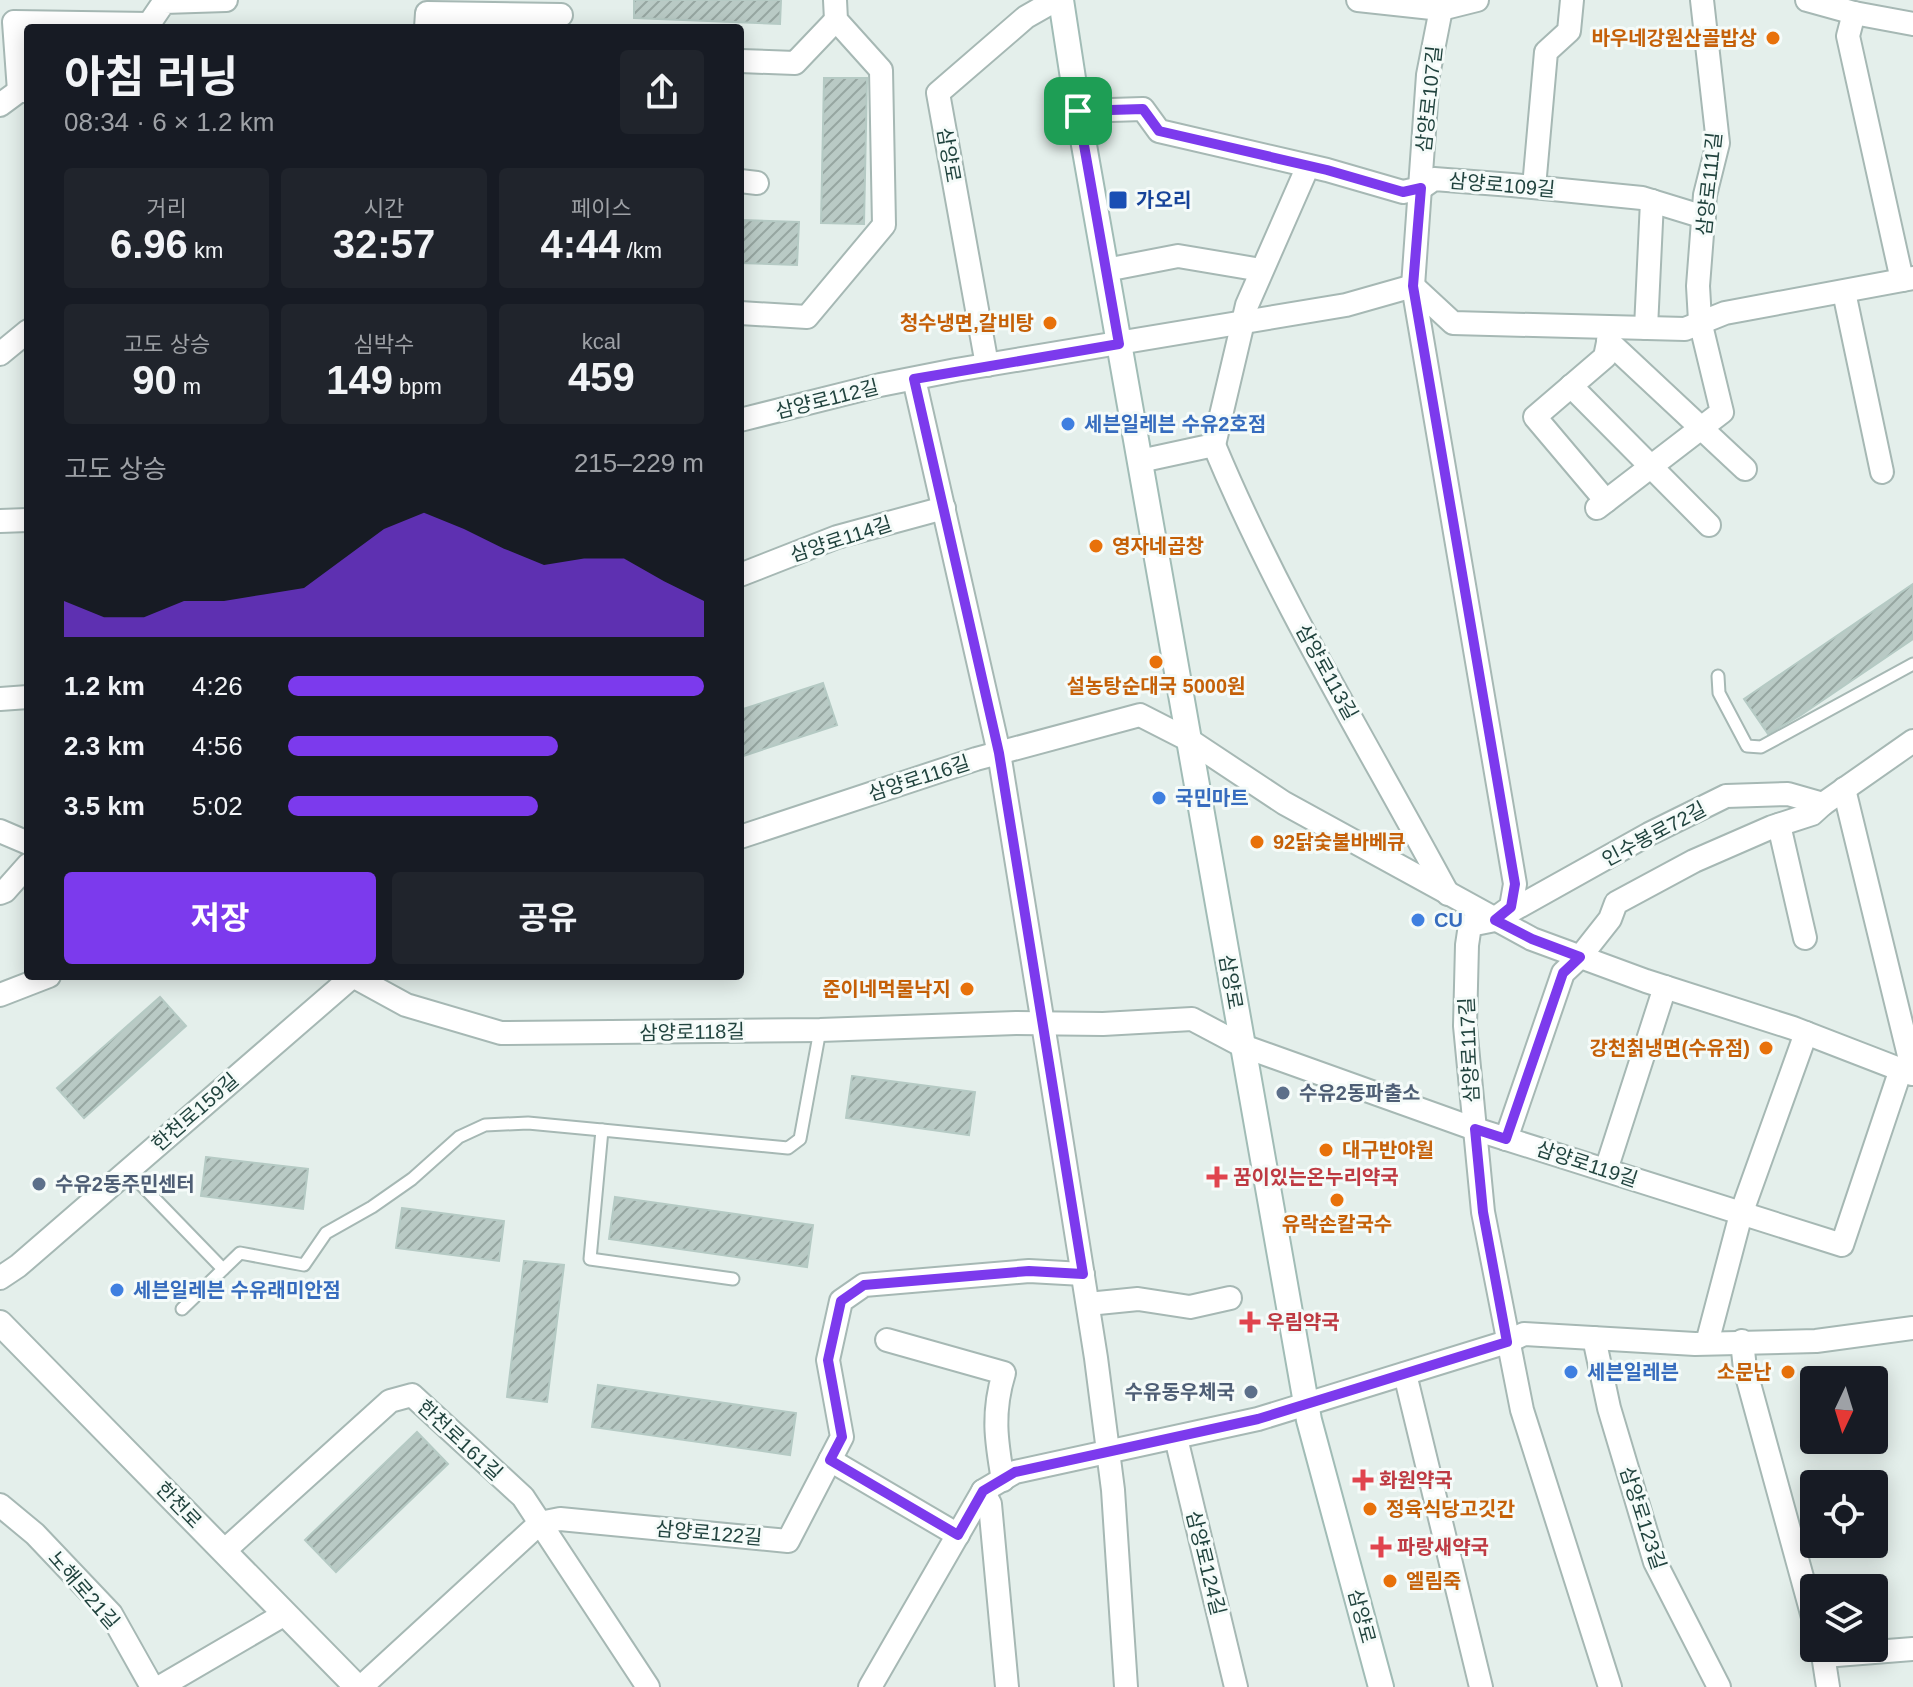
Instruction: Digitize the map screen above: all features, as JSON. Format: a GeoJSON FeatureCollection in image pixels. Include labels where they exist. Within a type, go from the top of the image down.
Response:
{"type":"FeatureCollection","features":[{"type":"Feature","properties":{"kind":"main road","name":"삼양로"},"geometry":{"type":"LineString","coordinates":[[1058,0],[1306,1404],[1381,1687]]}},
{"type":"Feature","properties":{"kind":"main road","name":"한천로"},"geometry":{"type":"LineString","coordinates":[[0,1323],[359,1687]]}},
{"type":"Feature","properties":{"kind":"street"},"geometry":{"type":"LineString","coordinates":[[147,0],[149,24]]}},
{"type":"Feature","properties":{"kind":"street"},"geometry":{"type":"LineString","coordinates":[[150,24],[164,2],[226,0]]}},
{"type":"Feature","properties":{"kind":"street","name":"삼양로"},"geometry":{"type":"LineString","coordinates":[[987,365],[938,93],[1026,17],[1058,0]]}},
{"type":"Feature","properties":{"kind":"street"},"geometry":{"type":"LineString","coordinates":[[1358,0],[1441,9],[1477,0]]}},
{"type":"Feature","properties":{"kind":"street"},"geometry":{"type":"LineString","coordinates":[[1534,187],[1546,52],[1569,31],[1572,0]]}},
{"type":"Feature","properties":{"kind":"street","name":"삼양로111길"},"geometry":{"type":"LineString","coordinates":[[1700,429],[1722,412],[1700,321],[1698,286],[1705,195],[1718,143],[1702,0]]}},
{"type":"Feature","properties":{"kind":"street"},"geometry":{"type":"LineString","coordinates":[[1807,0],[1913,24]]}},
{"type":"Feature","properties":{"kind":"street","name":"삼양로107길"},"geometry":{"type":"LineString","coordinates":[[1413,286],[1428,75],[1441,9]]}},
{"type":"Feature","properties":{"kind":"street"},"geometry":{"type":"LineString","coordinates":[[744,61],[795,63],[835,10],[881,70],[884,225],[807,317],[744,313]]}},
{"type":"Feature","properties":{"kind":"street"},"geometry":{"type":"LineString","coordinates":[[426,24],[427,13],[565,14]]}},
{"type":"Feature","properties":{"kind":"street"},"geometry":{"type":"LineString","coordinates":[[1413,286],[1453,323],[1610,334],[1646,328],[1685,329],[1725,313],[1907,279],[1848,36],[1854,13]]}},
{"type":"Feature","properties":{"kind":"street"},"geometry":{"type":"LineString","coordinates":[[0,105],[23,91],[14,22],[82,24]]}},
{"type":"Feature","properties":{"kind":"street","name":"삼양로109길"},"geometry":{"type":"LineString","coordinates":[[1078,111],[1143,109],[1159,131],[1403,192],[1421,188],[1434,179],[1534,187],[1652,201],[1704,217]]}},
{"type":"Feature","properties":{"kind":"street"},"geometry":{"type":"LineString","coordinates":[[1140,461],[1214,445],[1247,305],[1308,166]]}},
{"type":"Feature","properties":{"kind":"street"},"geometry":{"type":"LineString","coordinates":[[1646,328],[1652,201]]}},
{"type":"Feature","properties":{"kind":"street"},"geometry":{"type":"LineString","coordinates":[[1106,270],[1178,256],[1261,270]]}},
{"type":"Feature","properties":{"kind":"street"},"geometry":{"type":"LineString","coordinates":[[1119,344],[1346,305],[1413,286]]}},
{"type":"Feature","properties":{"kind":"street"},"geometry":{"type":"LineString","coordinates":[[1413,286],[1515,884],[1511,907],[1495,920]]}},
{"type":"Feature","properties":{"kind":"street"},"geometry":{"type":"LineString","coordinates":[[1844,292],[1882,472]]}},
{"type":"Feature","properties":{"kind":"street"},"geometry":{"type":"LineString","coordinates":[[0,354],[24,334]]}},
{"type":"Feature","properties":{"kind":"street"},"geometry":{"type":"LineString","coordinates":[[1610,334],[1605,357],[1535,417],[1601,504],[1700,429]]}},
{"type":"Feature","properties":{"kind":"street"},"geometry":{"type":"LineString","coordinates":[[1610,334],[1700,429],[1745,469]]}},
{"type":"Feature","properties":{"kind":"street","name":"삼양로112길"},"geometry":{"type":"LineString","coordinates":[[744,419],[914,379],[1119,344]]}},
{"type":"Feature","properties":{"kind":"street"},"geometry":{"type":"LineString","coordinates":[[914,379],[999,753],[1043,1024],[1088,1304],[1113,1490],[1126,1687]]}},
{"type":"Feature","properties":{"kind":"street"},"geometry":{"type":"LineString","coordinates":[[1571,386],[1709,525]]}},
{"type":"Feature","properties":{"kind":"street","name":"삼양로113길"},"geometry":{"type":"LineString","coordinates":[[1214,445],[1241,511],[1448,895]]}},
{"type":"Feature","properties":{"kind":"street","name":"삼양로114길"},"geometry":{"type":"LineString","coordinates":[[744,573],[837,537],[944,508]]}},
{"type":"Feature","properties":{"kind":"street"},"geometry":{"type":"LineString","coordinates":[[0,521],[24,520]]}},
{"type":"Feature","properties":{"kind":"street"},"geometry":{"type":"LineString","coordinates":[[0,699],[24,697]]}},
{"type":"Feature","properties":{"kind":"street","name":"삼양로116길"},"geometry":{"type":"LineString","coordinates":[[744,836],[999,753],[1140,715],[1189,740]]}},
{"type":"Feature","properties":{"kind":"street"},"geometry":{"type":"LineString","coordinates":[[1189,740],[1284,803],[1532,939],[1806,1033],[1909,1072]]}},
{"type":"Feature","properties":{"kind":"street"},"geometry":{"type":"LineString","coordinates":[[1506,1139],[1563,973],[1610,919],[1616,903],[1694,861],[1812,814],[1913,741]]}},
{"type":"Feature","properties":{"kind":"street"},"geometry":{"type":"LineString","coordinates":[[1844,789],[1909,1072]]}},
{"type":"Feature","properties":{"kind":"street","name":"인수봉로72길"},"geometry":{"type":"LineString","coordinates":[[1495,920],[1649,834],[1726,796],[1788,794],[1823,804]]}},
{"type":"Feature","properties":{"kind":"street"},"geometry":{"type":"LineString","coordinates":[[1779,825],[1805,938]]}},
{"type":"Feature","properties":{"kind":"street"},"geometry":{"type":"LineString","coordinates":[[0,831],[24,841]]}},
{"type":"Feature","properties":{"kind":"street"},"geometry":{"type":"LineString","coordinates":[[0,893],[24,870]]}},
{"type":"Feature","properties":{"kind":"street","name":"삼양로117길"},"geometry":{"type":"LineString","coordinates":[[1495,920],[1470,925],[1465,1026],[1483,1212],[1507,1342]]}},
{"type":"Feature","properties":{"kind":"street"},"geometry":{"type":"LineString","coordinates":[[0,995],[39,980]]}},
{"type":"Feature","properties":{"kind":"street","name":"한천로159길"},"geometry":{"type":"LineString","coordinates":[[0,1278],[18,1266],[348,980]]}},
{"type":"Feature","properties":{"kind":"street","name":"삼양로118길"},"geometry":{"type":"LineString","coordinates":[[360,980],[406,1005],[501,1033],[820,1030],[1192,1019],[1243,1046]]}},
{"type":"Feature","properties":{"kind":"street"},"geometry":{"type":"LineString","coordinates":[[1606,1170],[1665,987]]}},
{"type":"Feature","properties":{"kind":"street"},"geometry":{"type":"LineString","coordinates":[[1707,1343],[1741,1214],[1806,1033]]}},
{"type":"Feature","properties":{"kind":"street","name":"삼양로119길"},"geometry":{"type":"LineString","coordinates":[[1243,1046],[1475,1129],[1842,1245],[1909,1072]]}},
{"type":"Feature","properties":{"kind":"street","name":"삼양로122길"},"geometry":{"type":"LineString","coordinates":[[540,1523],[560,1519],[788,1541],[842,1437],[828,1360],[841,1301],[864,1285],[1029,1271],[1083,1274]]}},
{"type":"Feature","properties":{"kind":"street"},"geometry":{"type":"LineString","coordinates":[[1088,1304],[1138,1299],[1190,1307],[1230,1298]]}},
{"type":"Feature","properties":{"kind":"street"},"geometry":{"type":"LineString","coordinates":[[870,1687],[983,1491],[1015,1472],[1258,1419],[1507,1342],[1524,1334],[1707,1343],[1816,1341],[1913,1328]]}},
{"type":"Feature","properties":{"kind":"street","name":"삼양로123길"},"geometry":{"type":"LineString","coordinates":[[1594,1338],[1609,1408],[1655,1562],[1719,1687]]}},
{"type":"Feature","properties":{"kind":"street"},"geometry":{"type":"LineString","coordinates":[[887,1340],[1004,1373],[998,1392],[994,1431],[1003,1480]]}},
{"type":"Feature","properties":{"kind":"street"},"geometry":{"type":"LineString","coordinates":[[1742,1341],[1745,1369],[1801,1574]]}},
{"type":"Feature","properties":{"kind":"street"},"geometry":{"type":"LineString","coordinates":[[1507,1342],[1522,1410],[1610,1687]]}},
{"type":"Feature","properties":{"kind":"street"},"geometry":{"type":"LineString","coordinates":[[1405,1374],[1481,1687]]}},
{"type":"Feature","properties":{"kind":"street","name":"한천로161길"},"geometry":{"type":"LineString","coordinates":[[224,1551],[390,1401],[412,1395],[523,1497],[648,1687]]}},
{"type":"Feature","properties":{"kind":"street","name":"삼양로124길"},"geometry":{"type":"LineString","coordinates":[[1176,1438],[1236,1687]]}},
{"type":"Feature","properties":{"kind":"street"},"geometry":{"type":"LineString","coordinates":[[830,1460],[958,1535]]}},
{"type":"Feature","properties":{"kind":"street"},"geometry":{"type":"LineString","coordinates":[[983,1491],[990,1504],[1007,1687]]}},
{"type":"Feature","properties":{"kind":"street","name":"노해로21길"},"geometry":{"type":"LineString","coordinates":[[0,1505],[35,1534],[111,1614],[152,1687]]}},
{"type":"Feature","properties":{"kind":"street","name":"한천로"},"geometry":{"type":"LineString","coordinates":[[359,1687],[540,1523]]}},
{"type":"Feature","properties":{"kind":"street"},"geometry":{"type":"LineString","coordinates":[[160,1687],[285,1614]]}},
{"type":"Feature","properties":{"kind":"street"},"geometry":{"type":"LineString","coordinates":[[1888,1650],[1913,1649]]}},
{"type":"Feature","properties":{"kind":"street"},"geometry":{"type":"LineString","coordinates":[[1824,1662],[1828,1687]]}},
{"type":"Feature","properties":{"kind":"lane"},"geometry":{"type":"LineString","coordinates":[[1718,676],[1719,693],[1747,746],[1761,747],[1913,664]]}},
{"type":"Feature","properties":{"kind":"lane"},"geometry":{"type":"LineString","coordinates":[[182,1309],[240,1253],[304,1265],[326,1233],[372,1207],[412,1179],[459,1137],[485,1125],[528,1123],[788,1148],[800,1139],[820,1030]]}},
{"type":"Feature","properties":{"kind":"lane"},"geometry":{"type":"LineString","coordinates":[[602,1130],[590,1259],[733,1279]]}},
{"type":"Feature","properties":{"kind":"lane"},"geometry":{"type":"LineString","coordinates":[[128,1171],[223,1269]]}},
{"type":"Feature","properties":{"kind":"building"},"geometry":{"type":"Polygon","coordinates":[[[634,0],[781,0],[780,24],[634,18],[634,0]]]}},
{"type":"Feature","properties":{"kind":"building"},"geometry":{"type":"Polygon","coordinates":[[[824,78],[867,78],[864,224],[821,223],[824,78]]]}},
{"type":"Feature","properties":{"kind":"building"},"geometry":{"type":"Polygon","coordinates":[[[744,220],[799,222],[797,265],[744,263],[744,220]]]}},
{"type":"Feature","properties":{"kind":"building"},"geometry":{"type":"Polygon","coordinates":[[[1913,584],[1913,639],[1768,734],[1744,699],[1913,584]]]}},
{"type":"Feature","properties":{"kind":"building"},"geometry":{"type":"Polygon","coordinates":[[[823,683],[837,725],[744,756],[744,709],[823,683]]]}},
{"type":"Feature","properties":{"kind":"building"},"geometry":{"type":"Polygon","coordinates":[[[160,997],[186,1026],[84,1118],[57,1088],[160,997]]]}},
{"type":"Feature","properties":{"kind":"building"},"geometry":{"type":"Polygon","coordinates":[[[852,1076],[975,1092],[969,1135],[846,1118],[852,1076]]]}},
{"type":"Feature","properties":{"kind":"building"},"geometry":{"type":"Polygon","coordinates":[[[206,1157],[308,1169],[303,1209],[201,1196],[206,1157]]]}},
{"type":"Feature","properties":{"kind":"building"},"geometry":{"type":"Polygon","coordinates":[[[615,1197],[813,1225],[807,1267],[609,1239],[615,1197]]]}},
{"type":"Feature","properties":{"kind":"building"},"geometry":{"type":"Polygon","coordinates":[[[402,1208],[504,1221],[499,1261],[396,1248],[402,1208]]]}},
{"type":"Feature","properties":{"kind":"building"},"geometry":{"type":"Polygon","coordinates":[[[524,1261],[564,1265],[547,1402],[507,1397],[524,1261]]]}},
{"type":"Feature","properties":{"kind":"building"},"geometry":{"type":"Polygon","coordinates":[[[598,1385],[796,1413],[790,1455],[592,1427],[598,1385]]]}},
{"type":"Feature","properties":{"kind":"building"},"geometry":{"type":"Polygon","coordinates":[[[417,1432],[448,1464],[336,1572],[305,1540],[417,1432]]]}},
{"type":"Feature","properties":{"kind":"place","name":"바우네강원산골밥상"},"geometry":{"type":"Point","coordinates":[1773,38]}},
{"type":"Feature","properties":{"kind":"place","name":"가오리"},"geometry":{"type":"Point","coordinates":[1118,200]}},
{"type":"Feature","properties":{"kind":"place","name":"청수냉면,갈비탕"},"geometry":{"type":"Point","coordinates":[1050,323]}},
{"type":"Feature","properties":{"kind":"place","name":"세븐일레븐 수유2호점"},"geometry":{"type":"Point","coordinates":[1068,424]}},
{"type":"Feature","properties":{"kind":"place","name":"영자네곱창"},"geometry":{"type":"Point","coordinates":[1096,546]}},
{"type":"Feature","properties":{"kind":"place","name":"설농탕순대국 5000원"},"geometry":{"type":"Point","coordinates":[1156,662]}},
{"type":"Feature","properties":{"kind":"place","name":"국민마트"},"geometry":{"type":"Point","coordinates":[1159,798]}},
{"type":"Feature","properties":{"kind":"place","name":"92닭숯불바베큐"},"geometry":{"type":"Point","coordinates":[1257,842]}},
{"type":"Feature","properties":{"kind":"place","name":"CU"},"geometry":{"type":"Point","coordinates":[1418,920]}},
{"type":"Feature","properties":{"kind":"place","name":"준이네먹물낙지"},"geometry":{"type":"Point","coordinates":[967,989]}},
{"type":"Feature","properties":{"kind":"place","name":"강천칡냉면(수유점)"},"geometry":{"type":"Point","coordinates":[1766,1048]}},
{"type":"Feature","properties":{"kind":"place","name":"수유2동파출소"},"geometry":{"type":"Point","coordinates":[1283,1093]}},
{"type":"Feature","properties":{"kind":"place","name":"대구반야월"},"geometry":{"type":"Point","coordinates":[1326,1150]}},
{"type":"Feature","properties":{"kind":"place","name":"꿈이있는온누리약국"},"geometry":{"type":"Point","coordinates":[1217,1177]}},
{"type":"Feature","properties":{"kind":"place","name":"수유2동주민센터"},"geometry":{"type":"Point","coordinates":[39,1184]}},
{"type":"Feature","properties":{"kind":"place","name":"유락손칼국수"},"geometry":{"type":"Point","coordinates":[1337,1200]}},
{"type":"Feature","properties":{"kind":"place","name":"세븐일레븐 수유래미안점"},"geometry":{"type":"Point","coordinates":[117,1290]}},
{"type":"Feature","properties":{"kind":"place","name":"우림약국"},"geometry":{"type":"Point","coordinates":[1250,1322]}},
{"type":"Feature","properties":{"kind":"place","name":"세븐일레븐"},"geometry":{"type":"Point","coordinates":[1571,1372]}},
{"type":"Feature","properties":{"kind":"place","name":"소문난"},"geometry":{"type":"Point","coordinates":[1788,1372]}},
{"type":"Feature","properties":{"kind":"place","name":"수유동우체국"},"geometry":{"type":"Point","coordinates":[1251,1392]}},
{"type":"Feature","properties":{"kind":"place","name":"화원약국"},"geometry":{"type":"Point","coordinates":[1363,1480]}},
{"type":"Feature","properties":{"kind":"place","name":"정육식당고깃간"},"geometry":{"type":"Point","coordinates":[1370,1509]}},
{"type":"Feature","properties":{"kind":"place","name":"파랑새약국"},"geometry":{"type":"Point","coordinates":[1381,1547]}},
{"type":"Feature","properties":{"kind":"place","name":"엘림죽"},"geometry":{"type":"Point","coordinates":[1390,1581]}},
{"type":"Feature","properties":{"kind":"route"},"geometry":{"type":"LineString","coordinates":[[1143,109],[1159,131],[1327,170],[1403,192],[1421,188],[1413,286],[1515,884],[1511,907],[1495,920],[1532,939],[1580,957],[1563,973],[1506,1139],[1475,1129],[1483,1212],[1507,1342],[1258,1419],[1015,1472],[983,1491],[958,1535],[830,1460],[842,1437],[828,1360],[841,1301],[864,1285],[1029,1271],[1083,1274],[999,753],[914,379],[1119,344],[1078,111],[1143,109]]}}]}
